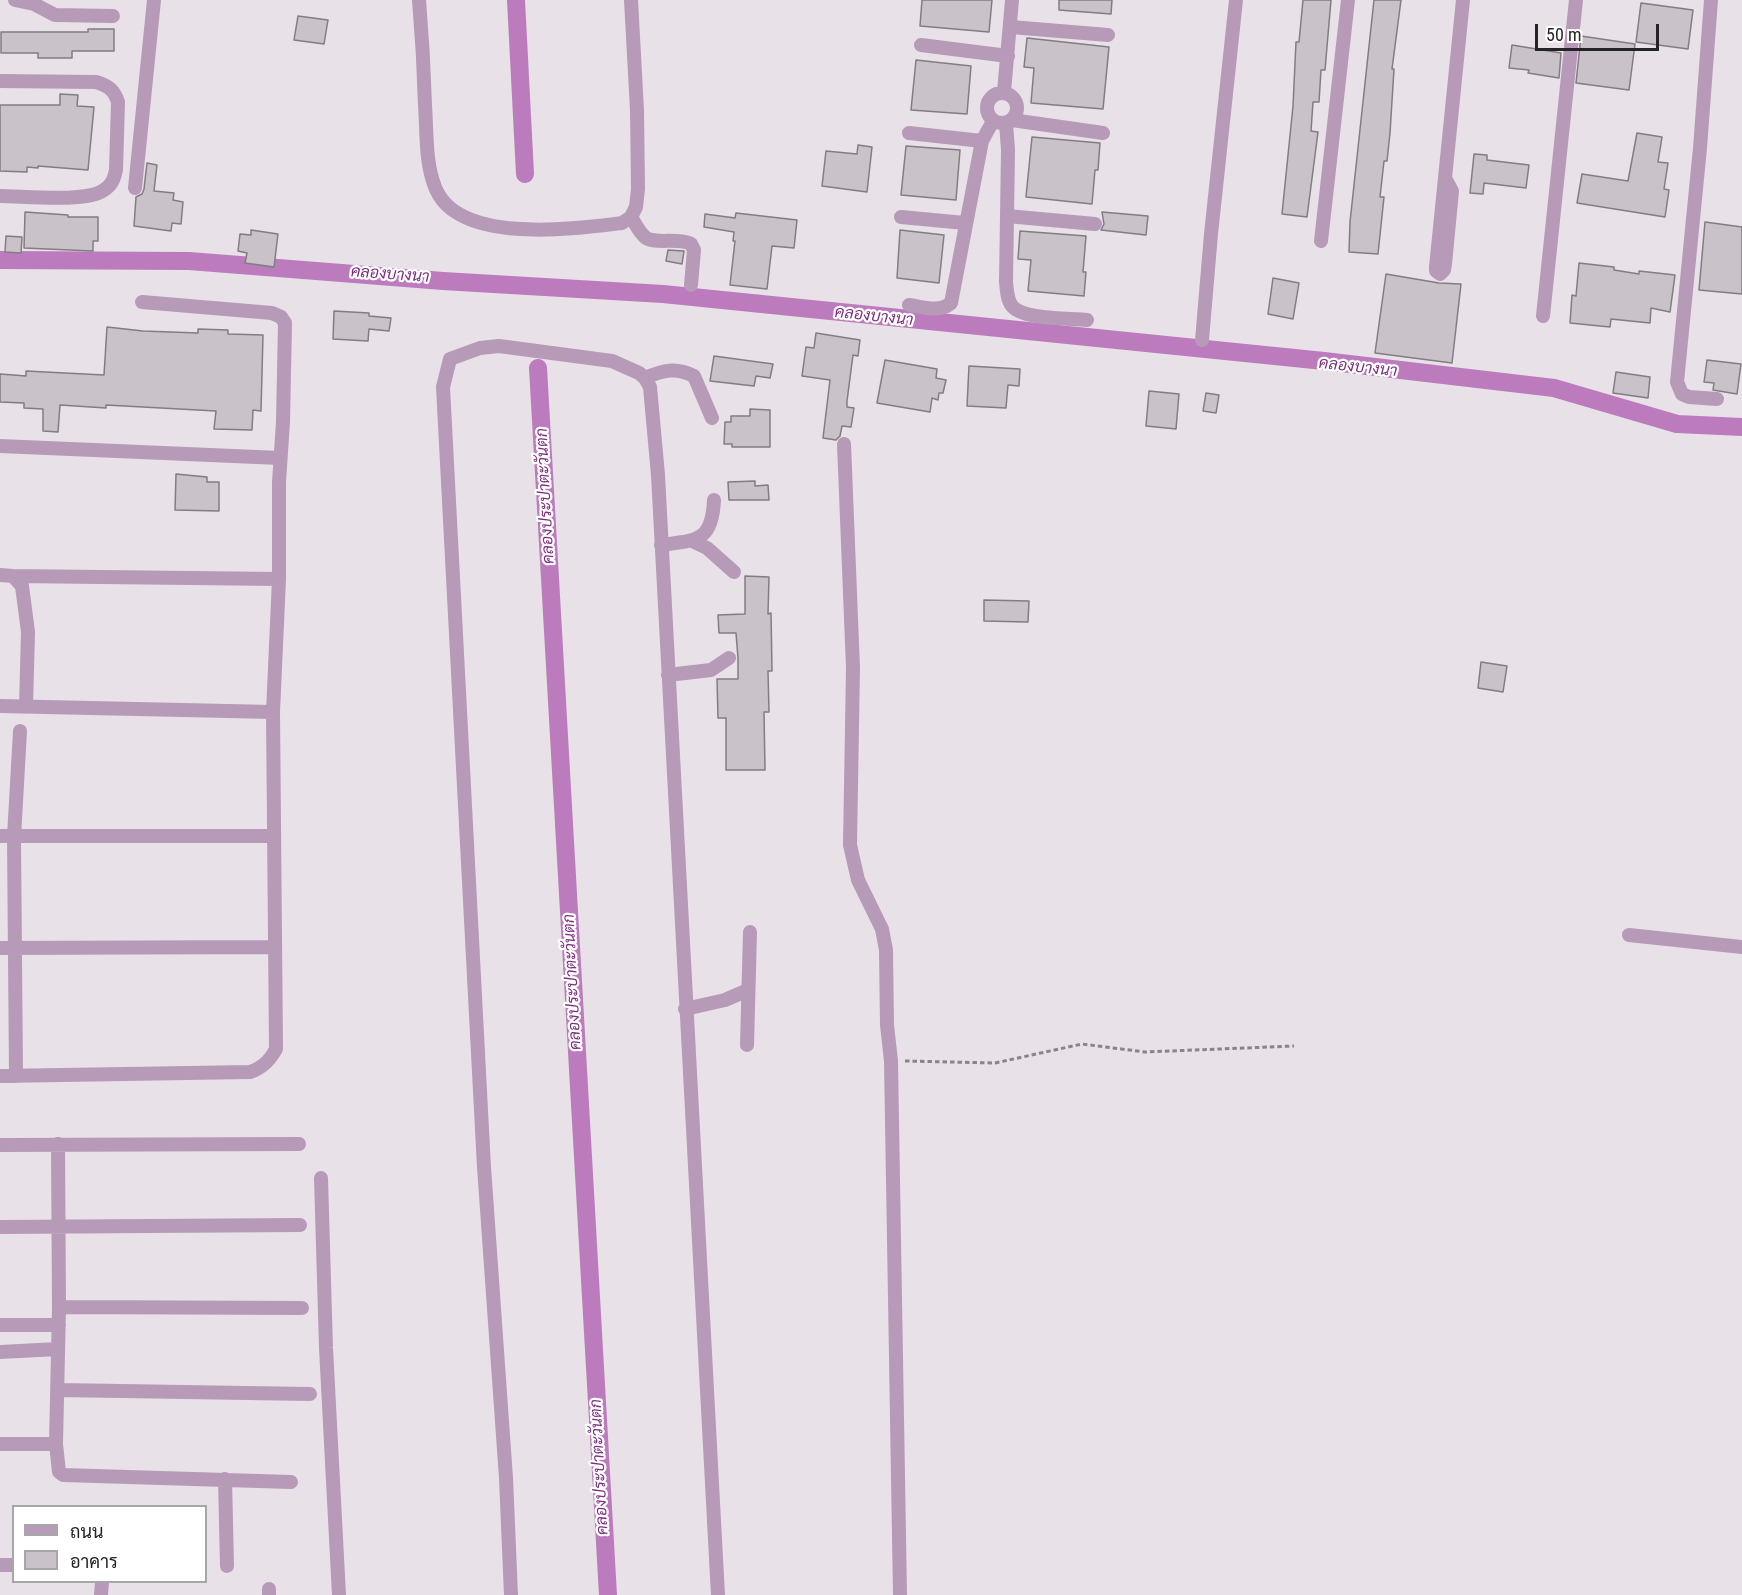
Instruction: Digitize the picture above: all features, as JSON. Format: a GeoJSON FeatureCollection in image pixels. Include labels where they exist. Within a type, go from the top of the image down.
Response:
{"type":"FeatureCollection","features":[{"type":"Feature","properties":{"kind":"street"},"geometry":{"type":"LineString","coordinates":[[15,0],[34,4],[50,14],[61,16],[113,16]]}},
{"type":"Feature","properties":{"kind":"street"},"geometry":{"type":"LineString","coordinates":[[135,188],[153,0]]}},
{"type":"Feature","properties":{"kind":"street"},"geometry":{"type":"LineString","coordinates":[[419,0],[428,153],[435,188],[445,202],[460,215],[473,222],[513,229],[622,223],[631,217],[636,207],[639,173],[632,0]]}},
{"type":"Feature","properties":{"kind":"street"},"geometry":{"type":"LineString","coordinates":[[1004,92],[1012,0]]}},
{"type":"Feature","properties":{"kind":"street"},"geometry":{"type":"LineString","coordinates":[[1202,339],[1236,0]]}},
{"type":"Feature","properties":{"kind":"street"},"geometry":{"type":"LineString","coordinates":[[1321,241],[1348,0]]}},
{"type":"Feature","properties":{"kind":"street"},"geometry":{"type":"LineString","coordinates":[[1445,178],[1452,191],[1452,206],[1444,270],[1440,274],[1436,271],[1436,267],[1445,178],[1463,0]]}},
{"type":"Feature","properties":{"kind":"street"},"geometry":{"type":"LineString","coordinates":[[1543,316],[1576,0]]}},
{"type":"Feature","properties":{"kind":"street"},"geometry":{"type":"LineString","coordinates":[[1711,0],[1699,159],[1677,382],[1682,394],[1689,397],[1717,399]]}},
{"type":"Feature","properties":{"kind":"street"},"geometry":{"type":"LineString","coordinates":[[1011,27],[1108,35]]}},
{"type":"Feature","properties":{"kind":"street"},"geometry":{"type":"LineString","coordinates":[[921,45],[1008,56]]}},
{"type":"Feature","properties":{"kind":"street"},"geometry":{"type":"LineString","coordinates":[[0,81],[96,82],[108,86],[118,102],[116,170],[114,181],[104,191],[92,196],[77,198],[0,196]]}},
{"type":"Feature","properties":{"kind":"street"},"geometry":{"type":"LineString","coordinates":[[909,305],[938,309],[951,303],[982,141],[1004,121],[1016,114],[1015,100],[1004,92]]}},
{"type":"Feature","properties":{"kind":"street"},"geometry":{"type":"LineString","coordinates":[[1004,92],[991,96],[987,102],[988,116],[1004,121],[1102,133]]}},
{"type":"Feature","properties":{"kind":"street"},"geometry":{"type":"LineString","coordinates":[[1004,121],[1008,150],[1006,282],[1012,306],[1021,314],[1088,320]]}},
{"type":"Feature","properties":{"kind":"street"},"geometry":{"type":"LineString","coordinates":[[909,133],[982,141]]}},
{"type":"Feature","properties":{"kind":"street"},"geometry":{"type":"LineString","coordinates":[[1007,216],[1095,224]]}},
{"type":"Feature","properties":{"kind":"street"},"geometry":{"type":"LineString","coordinates":[[631,217],[646,238],[654,241],[684,240],[691,244],[694,250],[691,285]]}},
{"type":"Feature","properties":{"kind":"street"},"geometry":{"type":"LineString","coordinates":[[902,217],[965,223]]}},
{"type":"Feature","properties":{"kind":"street"},"geometry":{"type":"LineString","coordinates":[[0,1076],[250,1072],[258,1070],[271,1058],[276,1048],[273,712],[279,579],[280,458],[285,323],[281,317],[272,313],[142,302]]}},
{"type":"Feature","properties":{"kind":"street"},"geometry":{"type":"LineString","coordinates":[[511,1595],[506,1478],[484,1167],[443,387],[450,358],[480,348],[499,346],[612,361],[627,366],[645,378],[650,387],[658,475],[718,1595]]}},
{"type":"Feature","properties":{"kind":"street"},"geometry":{"type":"LineString","coordinates":[[645,378],[661,371],[675,369],[693,376],[712,418]]}},
{"type":"Feature","properties":{"kind":"street"},"geometry":{"type":"LineString","coordinates":[[844,444],[853,668],[850,845],[858,880],[882,929],[886,950],[887,1025],[891,1061],[900,1595]]}},
{"type":"Feature","properties":{"kind":"street"},"geometry":{"type":"LineString","coordinates":[[0,447],[280,458]]}},
{"type":"Feature","properties":{"kind":"street"},"geometry":{"type":"LineString","coordinates":[[661,545],[692,541],[704,534],[710,526],[714,500]]}},
{"type":"Feature","properties":{"kind":"street"},"geometry":{"type":"LineString","coordinates":[[692,541],[707,548],[734,572]]}},
{"type":"Feature","properties":{"kind":"street"},"geometry":{"type":"LineString","coordinates":[[6,576],[279,579]]}},
{"type":"Feature","properties":{"kind":"street"},"geometry":{"type":"LineString","coordinates":[[6,576],[22,586],[28,632],[26,707]]}},
{"type":"Feature","properties":{"kind":"street"},"geometry":{"type":"LineString","coordinates":[[668,675],[711,670],[729,657]]}},
{"type":"Feature","properties":{"kind":"street"},"geometry":{"type":"LineString","coordinates":[[0,706],[273,712]]}},
{"type":"Feature","properties":{"kind":"street"},"geometry":{"type":"LineString","coordinates":[[16,1076],[14,837],[20,731]]}},
{"type":"Feature","properties":{"kind":"street"},"geometry":{"type":"LineString","coordinates":[[0,837],[274,836]]}},
{"type":"Feature","properties":{"kind":"street"},"geometry":{"type":"LineString","coordinates":[[747,1045],[750,932]]}},
{"type":"Feature","properties":{"kind":"street"},"geometry":{"type":"LineString","coordinates":[[1629,935],[1742,946]]}},
{"type":"Feature","properties":{"kind":"street"},"geometry":{"type":"LineString","coordinates":[[0,948],[275,947]]}},
{"type":"Feature","properties":{"kind":"street"},"geometry":{"type":"LineString","coordinates":[[685,1010],[725,1000],[748,990]]}},
{"type":"Feature","properties":{"kind":"street"},"geometry":{"type":"LineString","coordinates":[[58,1144],[59,1307],[56,1444],[59,1472],[63,1475],[291,1482]]}},
{"type":"Feature","properties":{"kind":"street"},"geometry":{"type":"LineString","coordinates":[[0,1145],[298,1144]]}},
{"type":"Feature","properties":{"kind":"street"},"geometry":{"type":"LineString","coordinates":[[321,1178],[326,1348],[339,1595]]}},
{"type":"Feature","properties":{"kind":"street"},"geometry":{"type":"LineString","coordinates":[[0,1227],[300,1225]]}},
{"type":"Feature","properties":{"kind":"street"},"geometry":{"type":"LineString","coordinates":[[59,1307],[302,1308]]}},
{"type":"Feature","properties":{"kind":"street"},"geometry":{"type":"LineString","coordinates":[[0,1325],[58,1325]]}},
{"type":"Feature","properties":{"kind":"street"},"geometry":{"type":"LineString","coordinates":[[0,1352],[58,1349]]}},
{"type":"Feature","properties":{"kind":"street"},"geometry":{"type":"LineString","coordinates":[[57,1390],[309,1394]]}},
{"type":"Feature","properties":{"kind":"street"},"geometry":{"type":"LineString","coordinates":[[0,1444],[56,1444]]}},
{"type":"Feature","properties":{"kind":"street"},"geometry":{"type":"LineString","coordinates":[[225,1479],[227,1566]]}},
{"type":"Feature","properties":{"kind":"path"},"geometry":{"type":"LineString","coordinates":[[891,1061],[995,1063],[1082,1044],[1145,1052],[1294,1046]]}},
{"type":"Feature","properties":{"kind":"building"},"geometry":{"type":"Polygon","coordinates":[[[922,0],[992,0],[989,32],[920,26],[922,0]]]}},
{"type":"Feature","properties":{"kind":"building"},"geometry":{"type":"Polygon","coordinates":[[[1059,0],[1112,0],[1111,14],[1059,10],[1059,0]]]}},
{"type":"Feature","properties":{"kind":"building"},"geometry":{"type":"Polygon","coordinates":[[[1303,0],[1331,0],[1325,70],[1321,70],[1319,102],[1313,102],[1311,131],[1318,132],[1307,217],[1282,214],[1293,106],[1296,42],[1299,42],[1303,0]]]}},
{"type":"Feature","properties":{"kind":"building"},"geometry":{"type":"Polygon","coordinates":[[[1374,0],[1401,0],[1392,69],[1394,69],[1390,133],[1380,197],[1384,197],[1378,254],[1349,252],[1350,222],[1374,0]]]}},
{"type":"Feature","properties":{"kind":"building"},"geometry":{"type":"Polygon","coordinates":[[[1641,3],[1693,10],[1688,49],[1636,42],[1641,3]]]}},
{"type":"Feature","properties":{"kind":"building"},"geometry":{"type":"Polygon","coordinates":[[[298,16],[328,20],[324,44],[294,40],[298,16]]]}},
{"type":"Feature","properties":{"kind":"building"},"geometry":{"type":"Polygon","coordinates":[[[88,29],[114,29],[114,51],[72,51],[72,58],[38,58],[38,53],[1,53],[1,32],[88,32],[88,29]]]}},
{"type":"Feature","properties":{"kind":"building"},"geometry":{"type":"Polygon","coordinates":[[[1581,36],[1635,44],[1629,90],[1576,83],[1581,36]]]}},
{"type":"Feature","properties":{"kind":"building"},"geometry":{"type":"Polygon","coordinates":[[[1027,38],[1109,47],[1103,109],[1031,103],[1034,68],[1024,67],[1027,38]]]}},
{"type":"Feature","properties":{"kind":"building"},"geometry":{"type":"Polygon","coordinates":[[[1512,45],[1561,53],[1559,78],[1528,73],[1529,70],[1509,68],[1512,45]]]}},
{"type":"Feature","properties":{"kind":"building"},"geometry":{"type":"Polygon","coordinates":[[[916,60],[971,66],[967,114],[911,110],[916,60]]]}},
{"type":"Feature","properties":{"kind":"building"},"geometry":{"type":"Polygon","coordinates":[[[60,94],[78,95],[77,106],[94,107],[88,170],[38,166],[38,168],[27,167],[27,172],[0,171],[0,105],[60,105],[60,94]]]}},
{"type":"Feature","properties":{"kind":"building"},"geometry":{"type":"Polygon","coordinates":[[[1637,133],[1662,137],[1658,162],[1668,163],[1664,189],[1669,190],[1665,217],[1577,203],[1582,174],[1628,181],[1637,133]]]}},
{"type":"Feature","properties":{"kind":"building"},"geometry":{"type":"Polygon","coordinates":[[[1032,137],[1100,143],[1092,204],[1026,197],[1032,137]]]}},
{"type":"Feature","properties":{"kind":"building"},"geometry":{"type":"Polygon","coordinates":[[[858,145],[872,147],[867,192],[822,186],[826,151],[857,154],[858,145]]]}},
{"type":"Feature","properties":{"kind":"building"},"geometry":{"type":"Polygon","coordinates":[[[906,146],[960,150],[956,200],[901,195],[906,146]]]}},
{"type":"Feature","properties":{"kind":"building"},"geometry":{"type":"Polygon","coordinates":[[[1474,154],[1487,155],[1487,160],[1529,165],[1526,188],[1484,183],[1483,194],[1470,193],[1474,154]]]}},
{"type":"Feature","properties":{"kind":"building"},"geometry":{"type":"Polygon","coordinates":[[[147,163],[157,165],[154,191],[174,193],[173,200],[183,202],[181,224],[172,223],[171,231],[134,226],[136,197],[142,194],[144,189],[147,163]]]}},
{"type":"Feature","properties":{"kind":"building"},"geometry":{"type":"Polygon","coordinates":[[[25,212],[68,215],[68,217],[98,217],[98,241],[93,241],[93,251],[24,248],[25,212]]]}},
{"type":"Feature","properties":{"kind":"building"},"geometry":{"type":"Polygon","coordinates":[[[1102,212],[1148,216],[1146,235],[1101,230],[1104,224],[1102,212]]]}},
{"type":"Feature","properties":{"kind":"building"},"geometry":{"type":"Polygon","coordinates":[[[736,213],[797,220],[794,248],[772,246],[767,289],[730,285],[734,232],[704,227],[705,214],[735,218],[736,213]]]}},
{"type":"Feature","properties":{"kind":"building"},"geometry":{"type":"Polygon","coordinates":[[[1705,222],[1742,227],[1742,294],[1699,290],[1705,222]]]}},
{"type":"Feature","properties":{"kind":"building"},"geometry":{"type":"Polygon","coordinates":[[[251,230],[278,234],[274,267],[245,263],[247,253],[238,251],[240,234],[251,235],[251,230]]]}},
{"type":"Feature","properties":{"kind":"building"},"geometry":{"type":"Polygon","coordinates":[[[900,230],[944,235],[939,283],[897,278],[900,230]]]}},
{"type":"Feature","properties":{"kind":"building"},"geometry":{"type":"Polygon","coordinates":[[[1020,231],[1086,236],[1084,296],[1028,291],[1031,260],[1018,259],[1020,231]]]}},
{"type":"Feature","properties":{"kind":"building"},"geometry":{"type":"Polygon","coordinates":[[[6,236],[22,237],[21,253],[5,252],[6,236]]]}},
{"type":"Feature","properties":{"kind":"building"},"geometry":{"type":"Polygon","coordinates":[[[668,250],[684,251],[682,264],[666,261],[668,250]]]}},
{"type":"Feature","properties":{"kind":"building"},"geometry":{"type":"Polygon","coordinates":[[[1579,263],[1614,267],[1614,270],[1639,274],[1639,271],[1675,275],[1670,312],[1651,308],[1650,323],[1611,319],[1610,327],[1570,323],[1572,295],[1576,296],[1579,263]]]}},
{"type":"Feature","properties":{"kind":"building"},"geometry":{"type":"Polygon","coordinates":[[[1386,274],[1439,283],[1461,284],[1452,363],[1375,353],[1386,274]]]}},
{"type":"Feature","properties":{"kind":"building"},"geometry":{"type":"Polygon","coordinates":[[[1273,278],[1299,283],[1293,319],[1268,314],[1273,278]]]}},
{"type":"Feature","properties":{"kind":"building"},"geometry":{"type":"Polygon","coordinates":[[[334,311],[369,313],[369,316],[391,318],[389,331],[369,329],[368,341],[333,339],[334,311]]]}},
{"type":"Feature","properties":{"kind":"building"},"geometry":{"type":"Polygon","coordinates":[[[107,327],[198,333],[198,329],[228,330],[228,334],[263,335],[261,411],[253,410],[252,430],[214,429],[216,411],[60,405],[58,432],[43,431],[43,409],[24,408],[24,403],[0,402],[0,374],[26,376],[26,371],[104,375],[107,327]]]}},
{"type":"Feature","properties":{"kind":"building"},"geometry":{"type":"Polygon","coordinates":[[[816,333],[860,340],[858,356],[853,355],[847,401],[847,407],[854,408],[851,427],[842,426],[840,436],[836,440],[823,438],[830,380],[802,376],[806,347],[814,348],[816,333]]]}},
{"type":"Feature","properties":{"kind":"building"},"geometry":{"type":"Polygon","coordinates":[[[714,356],[773,364],[770,378],[756,376],[754,386],[710,381],[714,356]]]}},
{"type":"Feature","properties":{"kind":"building"},"geometry":{"type":"Polygon","coordinates":[[[885,360],[937,369],[936,378],[946,380],[943,393],[939,393],[938,400],[932,398],[930,412],[877,403],[885,360]]]}},
{"type":"Feature","properties":{"kind":"building"},"geometry":{"type":"Polygon","coordinates":[[[1707,360],[1741,364],[1737,394],[1713,390],[1714,383],[1704,382],[1707,360]]]}},
{"type":"Feature","properties":{"kind":"building"},"geometry":{"type":"Polygon","coordinates":[[[969,366],[1020,369],[1019,386],[1008,385],[1006,408],[967,406],[969,366]]]}},
{"type":"Feature","properties":{"kind":"building"},"geometry":{"type":"Polygon","coordinates":[[[1616,372],[1650,377],[1648,398],[1613,393],[1616,372]]]}},
{"type":"Feature","properties":{"kind":"building"},"geometry":{"type":"Polygon","coordinates":[[[1149,391],[1179,394],[1176,429],[1146,426],[1149,391]]]}},
{"type":"Feature","properties":{"kind":"building"},"geometry":{"type":"Polygon","coordinates":[[[1206,393],[1219,395],[1216,413],[1203,411],[1206,393]]]}},
{"type":"Feature","properties":{"kind":"building"},"geometry":{"type":"Polygon","coordinates":[[[750,409],[770,410],[770,447],[732,447],[732,444],[724,444],[725,422],[731,422],[731,416],[750,416],[750,409]]]}},
{"type":"Feature","properties":{"kind":"building"},"geometry":{"type":"Polygon","coordinates":[[[176,474],[207,477],[207,482],[219,482],[219,511],[175,510],[176,474]]]}},
{"type":"Feature","properties":{"kind":"building"},"geometry":{"type":"Polygon","coordinates":[[[755,481],[755,486],[768,485],[769,500],[729,500],[728,482],[755,481]]]}},
{"type":"Feature","properties":{"kind":"building"},"geometry":{"type":"Polygon","coordinates":[[[745,576],[769,577],[768,614],[771,613],[772,671],[768,671],[769,712],[764,712],[765,770],[726,770],[726,718],[718,718],[717,679],[738,679],[738,658],[736,633],[719,633],[718,615],[745,614],[745,576]]]}},
{"type":"Feature","properties":{"kind":"building"},"geometry":{"type":"Polygon","coordinates":[[[984,600],[1029,601],[1028,622],[984,621],[984,600]]]}},
{"type":"Feature","properties":{"kind":"building"},"geometry":{"type":"Polygon","coordinates":[[[1481,662],[1507,666],[1503,692],[1478,688],[1481,662]]]}},
{"type":"Feature","properties":{"kind":"waterway","name":"คลองประปาตะวันตก"},"geometry":{"type":"LineString","coordinates":[[516,0],[525,174]]}},
{"type":"Feature","properties":{"kind":"waterway","name":"คลองบางนา"},"geometry":{"type":"LineString","coordinates":[[0,260],[189,261],[443,281],[663,294],[1324,361],[1554,388],[1677,424],[1742,427]]}},
{"type":"Feature","properties":{"kind":"waterway","name":"คลองประปาตะวันตก"},"geometry":{"type":"LineString","coordinates":[[538,368],[608,1595]]}}]}
